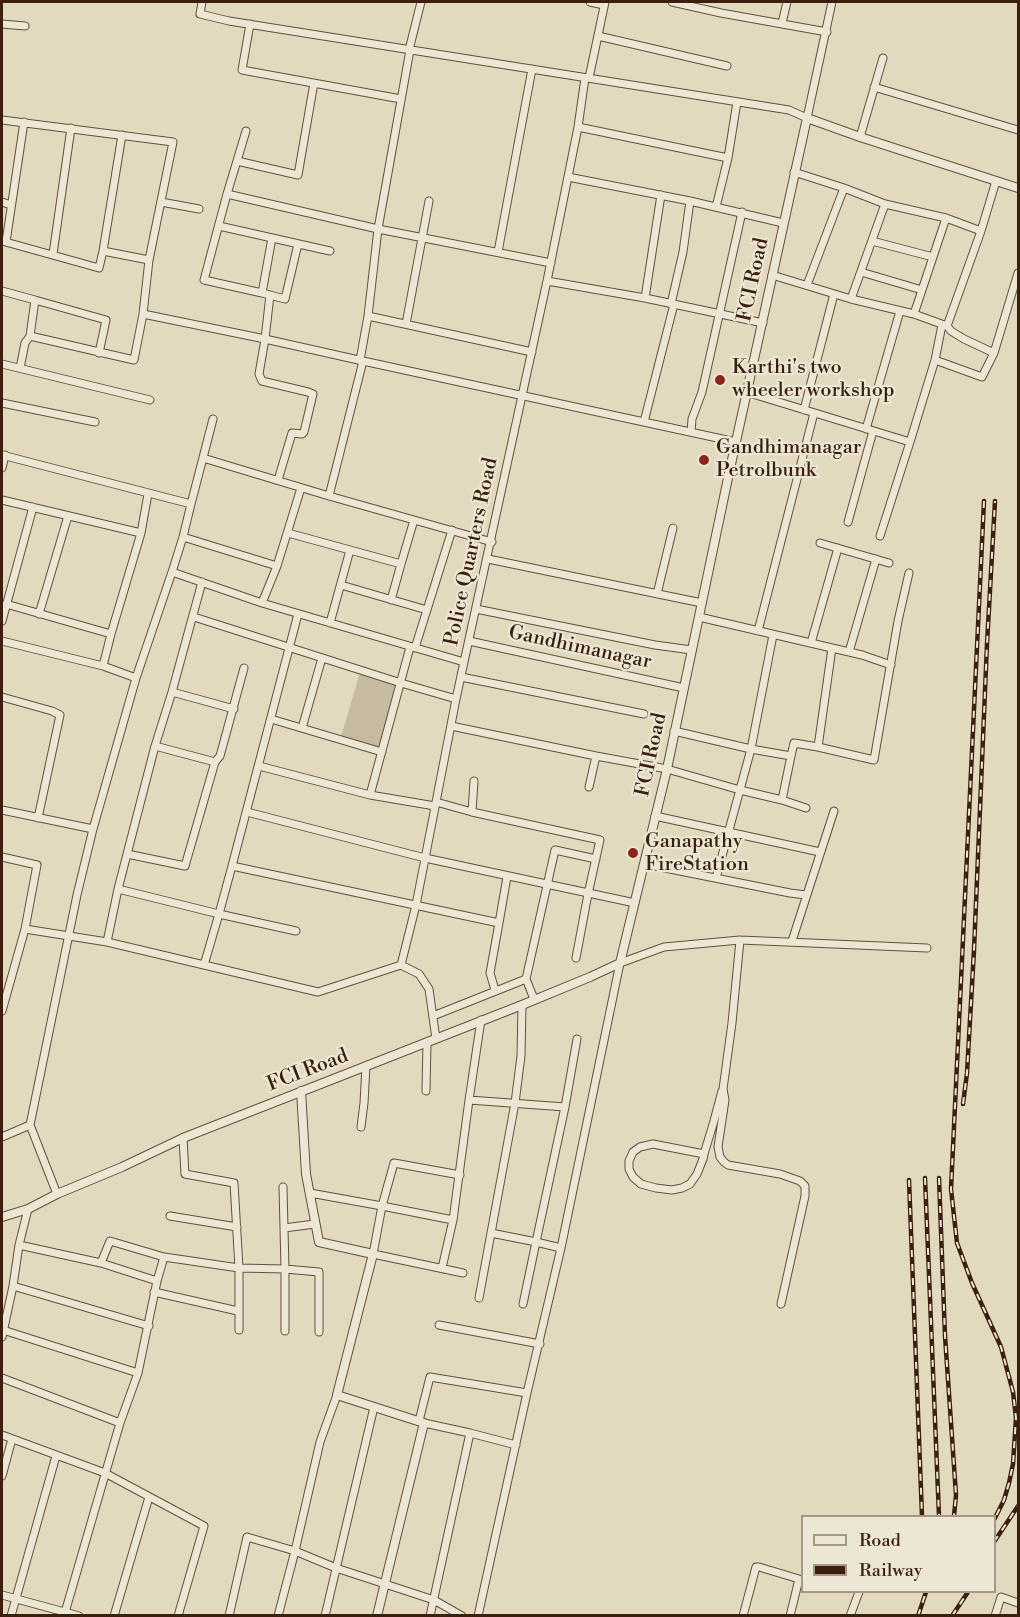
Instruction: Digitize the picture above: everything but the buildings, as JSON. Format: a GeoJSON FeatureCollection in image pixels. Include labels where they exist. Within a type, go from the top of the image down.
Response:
{"type":"FeatureCollection","features":[{"type":"Feature","properties":{"kind":"street"},"geometry":{"type":"LineString","coordinates":[[202,2],[200,14],[229,21],[789,110],[1018,188]]}},
{"type":"Feature","properties":{"kind":"street"},"geometry":{"type":"LineString","coordinates":[[329,496],[362,361],[378,229],[409,50],[421,2]]}},
{"type":"Feature","properties":{"kind":"street"},"geometry":{"type":"LineString","coordinates":[[590,2],[605,3]]}},
{"type":"Feature","properties":{"kind":"street"},"geometry":{"type":"LineString","coordinates":[[672,2],[826,32]]}},
{"type":"Feature","properties":{"kind":"street"},"geometry":{"type":"LineString","coordinates":[[782,23],[787,2]]}},
{"type":"Feature","properties":{"kind":"street"},"geometry":{"type":"LineString","coordinates":[[807,118],[832,2]]}},
{"type":"Feature","properties":{"kind":"street","name":"Police Quarters Road"},"geometry":{"type":"LineString","coordinates":[[172,572],[262,603],[464,662],[492,542],[587,78],[605,3]]}},
{"type":"Feature","properties":{"kind":"street"},"geometry":{"type":"LineString","coordinates":[[2,24],[25,26]]}},
{"type":"Feature","properties":{"kind":"street"},"geometry":{"type":"LineString","coordinates":[[250,24],[242,70],[401,99]]}},
{"type":"Feature","properties":{"kind":"street"},"geometry":{"type":"LineString","coordinates":[[598,36],[727,66]]}},
{"type":"Feature","properties":{"kind":"street"},"geometry":{"type":"LineString","coordinates":[[860,136],[883,58]]}},
{"type":"Feature","properties":{"kind":"street"},"geometry":{"type":"LineString","coordinates":[[498,252],[532,69]]}},
{"type":"Feature","properties":{"kind":"street"},"geometry":{"type":"LineString","coordinates":[[237,161],[298,175],[314,83]]}},
{"type":"Feature","properties":{"kind":"street"},"geometry":{"type":"LineString","coordinates":[[874,87],[1018,130]]}},
{"type":"Feature","properties":{"kind":"street"},"geometry":{"type":"LineString","coordinates":[[716,207],[728,158],[737,102]]}},
{"type":"Feature","properties":{"kind":"street","name":"FCI Road"},"geometry":{"type":"LineString","coordinates":[[2,1217],[28,1209],[183,1138],[522,1005],[620,963],[667,770],[807,118]]}},
{"type":"Feature","properties":{"kind":"street"},"geometry":{"type":"LineString","coordinates":[[2,120],[173,142],[149,260],[143,314],[134,360],[30,336]]}},
{"type":"Feature","properties":{"kind":"street"},"geometry":{"type":"LineString","coordinates":[[24,122],[4,241],[99,268],[122,135]]}},
{"type":"Feature","properties":{"kind":"street"},"geometry":{"type":"LineString","coordinates":[[578,127],[728,158]]}},
{"type":"Feature","properties":{"kind":"street"},"geometry":{"type":"LineString","coordinates":[[53,254],[71,128]]}},
{"type":"Feature","properties":{"kind":"street"},"geometry":{"type":"LineString","coordinates":[[246,131],[226,194],[204,280],[285,299],[298,244]]}},
{"type":"Feature","properties":{"kind":"street"},"geometry":{"type":"LineString","coordinates":[[794,172],[885,204],[946,218],[981,231]]}},
{"type":"Feature","properties":{"kind":"street"},"geometry":{"type":"LineString","coordinates":[[568,177],[742,212],[783,223]]}},
{"type":"Feature","properties":{"kind":"street"},"geometry":{"type":"LineString","coordinates":[[880,536],[945,325],[981,231],[996,181]]}},
{"type":"Feature","properties":{"kind":"street"},"geometry":{"type":"LineString","coordinates":[[807,285],[844,188]]}},
{"type":"Feature","properties":{"kind":"street"},"geometry":{"type":"LineString","coordinates":[[226,194],[378,229],[550,263]]}},
{"type":"Feature","properties":{"kind":"street"},"geometry":{"type":"LineString","coordinates":[[645,298],[661,195]]}},
{"type":"Feature","properties":{"kind":"street"},"geometry":{"type":"LineString","coordinates":[[2,201],[11,205]]}},
{"type":"Feature","properties":{"kind":"street"},"geometry":{"type":"LineString","coordinates":[[406,324],[429,201]]}},
{"type":"Feature","properties":{"kind":"street"},"geometry":{"type":"LineString","coordinates":[[644,422],[683,252],[690,201]]}},
{"type":"Feature","properties":{"kind":"street"},"geometry":{"type":"LineString","coordinates":[[161,202],[200,209]]}},
{"type":"Feature","properties":{"kind":"street"},"geometry":{"type":"LineString","coordinates":[[851,299],[885,204]]}},
{"type":"Feature","properties":{"kind":"street"},"geometry":{"type":"LineString","coordinates":[[691,432],[692,419],[702,392],[742,212]]}},
{"type":"Feature","properties":{"kind":"street"},"geometry":{"type":"LineString","coordinates":[[914,314],[946,218]]}},
{"type":"Feature","properties":{"kind":"street"},"geometry":{"type":"LineString","coordinates":[[219,226],[330,251]]}},
{"type":"Feature","properties":{"kind":"street"},"geometry":{"type":"LineString","coordinates":[[272,238],[266,294],[265,339],[259,374],[262,381],[313,394],[304,432],[292,434],[278,480]]}},
{"type":"Feature","properties":{"kind":"street"},"geometry":{"type":"LineString","coordinates":[[872,241],[933,257]]}},
{"type":"Feature","properties":{"kind":"street"},"geometry":{"type":"LineString","coordinates":[[103,251],[149,260]]}},
{"type":"Feature","properties":{"kind":"street"},"geometry":{"type":"LineString","coordinates":[[861,272],[922,290]]}},
{"type":"Feature","properties":{"kind":"street"},"geometry":{"type":"LineString","coordinates":[[934,360],[982,377],[994,353],[1018,273]]}},
{"type":"Feature","properties":{"kind":"street"},"geometry":{"type":"LineString","coordinates":[[772,275],[851,299],[914,314],[945,325],[964,339],[994,353]]}},
{"type":"Feature","properties":{"kind":"street"},"geometry":{"type":"LineString","coordinates":[[547,281],[645,298],[763,323]]}},
{"type":"Feature","properties":{"kind":"street"},"geometry":{"type":"LineString","coordinates":[[2,291],[106,320],[99,353]]}},
{"type":"Feature","properties":{"kind":"street"},"geometry":{"type":"LineString","coordinates":[[804,410],[834,294]]}},
{"type":"Feature","properties":{"kind":"street"},"geometry":{"type":"LineString","coordinates":[[20,368],[25,343],[30,336],[35,300]]}},
{"type":"Feature","properties":{"kind":"street"},"geometry":{"type":"LineString","coordinates":[[848,522],[900,311]]}},
{"type":"Feature","properties":{"kind":"street"},"geometry":{"type":"LineString","coordinates":[[143,314],[736,442]]}},
{"type":"Feature","properties":{"kind":"street"},"geometry":{"type":"LineString","coordinates":[[368,316],[532,351]]}},
{"type":"Feature","properties":{"kind":"street"},"geometry":{"type":"LineString","coordinates":[[2,364],[150,400]]}},
{"type":"Feature","properties":{"kind":"street"},"geometry":{"type":"LineString","coordinates":[[747,392],[910,442]]}},
{"type":"Feature","properties":{"kind":"street"},"geometry":{"type":"LineString","coordinates":[[2,403],[95,422]]}},
{"type":"Feature","properties":{"kind":"street"},"geometry":{"type":"LineString","coordinates":[[758,631],[814,413]]}},
{"type":"Feature","properties":{"kind":"street"},"geometry":{"type":"LineString","coordinates":[[57,1194],[30,1125],[67,937],[93,829],[135,678],[183,537],[213,419]]}},
{"type":"Feature","properties":{"kind":"street"},"geometry":{"type":"LineString","coordinates":[[2,468],[3,455],[191,504]]}},
{"type":"Feature","properties":{"kind":"street"},"geometry":{"type":"LineString","coordinates":[[203,458],[492,542]]}},
{"type":"Feature","properties":{"kind":"street"},"geometry":{"type":"LineString","coordinates":[[262,603],[278,566],[301,488]]}},
{"type":"Feature","properties":{"kind":"street"},"geometry":{"type":"LineString","coordinates":[[103,666],[141,533],[148,494]]}},
{"type":"Feature","properties":{"kind":"street"},"geometry":{"type":"LineString","coordinates":[[2,500],[141,533]]}},
{"type":"Feature","properties":{"kind":"street"},"geometry":{"type":"LineString","coordinates":[[2,621],[33,507]]}},
{"type":"Feature","properties":{"kind":"street"},"geometry":{"type":"LineString","coordinates":[[39,614],[68,516]]}},
{"type":"Feature","properties":{"kind":"street"},"geometry":{"type":"LineString","coordinates":[[391,600],[414,520]]}},
{"type":"Feature","properties":{"kind":"street"},"geometry":{"type":"LineString","coordinates":[[657,594],[673,528]]}},
{"type":"Feature","properties":{"kind":"street"},"geometry":{"type":"LineString","coordinates":[[370,795],[401,683],[452,531]]}},
{"type":"Feature","properties":{"kind":"street"},"geometry":{"type":"LineString","coordinates":[[288,533],[401,564]]}},
{"type":"Feature","properties":{"kind":"street"},"geometry":{"type":"LineString","coordinates":[[183,537],[278,566]]}},
{"type":"Feature","properties":{"kind":"street"},"geometry":{"type":"LineString","coordinates":[[820,543],[889,563]]}},
{"type":"Feature","properties":{"kind":"street"},"geometry":{"type":"LineString","coordinates":[[811,643],[838,548]]}},
{"type":"Feature","properties":{"kind":"street"},"geometry":{"type":"LineString","coordinates":[[330,623],[350,550]]}},
{"type":"Feature","properties":{"kind":"street"},"geometry":{"type":"LineString","coordinates":[[488,559],[702,603]]}},
{"type":"Feature","properties":{"kind":"street"},"geometry":{"type":"LineString","coordinates":[[849,652],[876,559]]}},
{"type":"Feature","properties":{"kind":"street"},"geometry":{"type":"LineString","coordinates":[[783,800],[794,743],[874,760],[898,621],[909,573]]}},
{"type":"Feature","properties":{"kind":"street"},"geometry":{"type":"LineString","coordinates":[[107,942],[118,889],[155,747],[202,582]]}},
{"type":"Feature","properties":{"kind":"street"},"geometry":{"type":"LineString","coordinates":[[340,585],[427,610]]}},
{"type":"Feature","properties":{"kind":"street"},"geometry":{"type":"LineString","coordinates":[[6,604],[111,634]]}},
{"type":"Feature","properties":{"kind":"street"},"geometry":{"type":"LineString","coordinates":[[477,609],[655,645],[692,650]]}},
{"type":"Feature","properties":{"kind":"street"},"geometry":{"type":"LineString","coordinates":[[204,965],[247,812],[298,614]]}},
{"type":"Feature","properties":{"kind":"street"},"geometry":{"type":"LineString","coordinates":[[194,616],[456,699]]}},
{"type":"Feature","properties":{"kind":"street"},"geometry":{"type":"LineString","coordinates":[[699,617],[849,652],[891,665]]}},
{"type":"Feature","properties":{"kind":"street"},"geometry":{"type":"LineString","coordinates":[[716,878],[752,749],[773,634]]}},
{"type":"Feature","properties":{"kind":"street"},"geometry":{"type":"LineString","coordinates":[[2,641],[103,666],[135,678]]}},
{"type":"Feature","properties":{"kind":"street","name":"Gandhimanagar"},"geometry":{"type":"LineString","coordinates":[[469,641],[684,688]]}},
{"type":"Feature","properties":{"kind":"street"},"geometry":{"type":"LineString","coordinates":[[818,747],[832,648]]}},
{"type":"Feature","properties":{"kind":"street"},"geometry":{"type":"LineString","coordinates":[[302,728],[322,658]]}},
{"type":"Feature","properties":{"kind":"street"},"geometry":{"type":"LineString","coordinates":[[400,964],[416,905],[464,662]]}},
{"type":"Feature","properties":{"kind":"street"},"geometry":{"type":"LineString","coordinates":[[127,854],[185,866],[215,762],[220,756],[244,668]]}},
{"type":"Feature","properties":{"kind":"street"},"geometry":{"type":"LineString","coordinates":[[461,677],[644,714]]}},
{"type":"Feature","properties":{"kind":"street"},"geometry":{"type":"LineString","coordinates":[[172,692],[234,709]]}},
{"type":"Feature","properties":{"kind":"street"},"geometry":{"type":"LineString","coordinates":[[2,697],[60,715],[38,818]]}},
{"type":"Feature","properties":{"kind":"street"},"geometry":{"type":"LineString","coordinates":[[271,719],[382,752]]}},
{"type":"Feature","properties":{"kind":"street"},"geometry":{"type":"LineString","coordinates":[[451,726],[667,770],[806,808]]}},
{"type":"Feature","properties":{"kind":"street"},"geometry":{"type":"LineString","coordinates":[[674,731],[791,756]]}},
{"type":"Feature","properties":{"kind":"street"},"geometry":{"type":"LineString","coordinates":[[155,747],[215,762]]}},
{"type":"Feature","properties":{"kind":"street"},"geometry":{"type":"LineString","coordinates":[[589,787],[596,756]]}},
{"type":"Feature","properties":{"kind":"street"},"geometry":{"type":"LineString","coordinates":[[259,766],[370,795],[435,804],[600,840],[576,958]]}},
{"type":"Feature","properties":{"kind":"street"},"geometry":{"type":"LineString","coordinates":[[472,812],[474,781]]}},
{"type":"Feature","properties":{"kind":"street"},"geometry":{"type":"LineString","coordinates":[[2,810],[93,829]]}},
{"type":"Feature","properties":{"kind":"street"},"geometry":{"type":"LineString","coordinates":[[792,941],[834,811]]}},
{"type":"Feature","properties":{"kind":"street"},"geometry":{"type":"LineString","coordinates":[[247,812],[425,858],[635,903]]}},
{"type":"Feature","properties":{"kind":"street"},"geometry":{"type":"LineString","coordinates":[[655,816],[820,852]]}},
{"type":"Feature","properties":{"kind":"street"},"geometry":{"type":"LineString","coordinates":[[534,999],[526,979],[555,850],[596,859]]}},
{"type":"Feature","properties":{"kind":"street"},"geometry":{"type":"LineString","coordinates":[[2,857],[37,865],[25,929],[2,1011]]}},
{"type":"Feature","properties":{"kind":"street"},"geometry":{"type":"LineString","coordinates":[[645,864],[806,895]]}},
{"type":"Feature","properties":{"kind":"street"},"geometry":{"type":"LineString","coordinates":[[232,866],[499,923]]}},
{"type":"Feature","properties":{"kind":"street"},"geometry":{"type":"LineString","coordinates":[[495,990],[490,973],[507,877]]}},
{"type":"Feature","properties":{"kind":"street"},"geometry":{"type":"LineString","coordinates":[[118,889],[296,931]]}},
{"type":"Feature","properties":{"kind":"street"},"geometry":{"type":"LineString","coordinates":[[25,929],[107,942],[318,992],[400,964],[419,974],[429,989],[433,1016],[426,1091]]}},
{"type":"Feature","properties":{"kind":"street"},"geometry":{"type":"LineString","coordinates":[[704,1154],[653,1144],[640,1147],[633,1152],[629,1161],[629,1169],[633,1177],[641,1184],[672,1190],[690,1184],[697,1174],[704,1154],[723,1089],[740,940]]}},
{"type":"Feature","properties":{"kind":"street"},"geometry":{"type":"LineString","coordinates":[[478,1616],[561,1248],[620,963],[664,947],[740,940],[927,948]]}},
{"type":"Feature","properties":{"kind":"street"},"geometry":{"type":"LineString","coordinates":[[433,1016],[526,979]]}},
{"type":"Feature","properties":{"kind":"street"},"geometry":{"type":"LineString","coordinates":[[479,1298],[515,1103],[521,1056],[522,1005]]}},
{"type":"Feature","properties":{"kind":"street"},"geometry":{"type":"LineString","coordinates":[[442,1268],[453,1220],[481,1020]]}},
{"type":"Feature","properties":{"kind":"street"},"geometry":{"type":"LineString","coordinates":[[523,1304],[565,1107],[577,1039]]}},
{"type":"Feature","properties":{"kind":"street"},"geometry":{"type":"LineString","coordinates":[[361,1127],[366,1066]]}},
{"type":"Feature","properties":{"kind":"street"},"geometry":{"type":"LineString","coordinates":[[723,1089],[725,1100],[718,1147],[720,1157],[724,1162],[780,1174],[800,1181],[805,1186],[781,1304]]}},
{"type":"Feature","properties":{"kind":"street"},"geometry":{"type":"LineString","coordinates":[[301,1091],[306,1174],[320,1242],[463,1273]]}},
{"type":"Feature","properties":{"kind":"street"},"geometry":{"type":"LineString","coordinates":[[469,1100],[565,1107]]}},
{"type":"Feature","properties":{"kind":"street"},"geometry":{"type":"LineString","coordinates":[[2,1137],[30,1125]]}},
{"type":"Feature","properties":{"kind":"street"},"geometry":{"type":"LineString","coordinates":[[183,1138],[185,1174],[234,1183],[239,1268],[239,1330]]}},
{"type":"Feature","properties":{"kind":"street"},"geometry":{"type":"LineString","coordinates":[[278,1616],[320,1442],[337,1395],[394,1163],[460,1175]]}},
{"type":"Feature","properties":{"kind":"street"},"geometry":{"type":"LineString","coordinates":[[283,1187],[285,1331]]}},
{"type":"Feature","properties":{"kind":"street"},"geometry":{"type":"LineString","coordinates":[[310,1193],[453,1220]]}},
{"type":"Feature","properties":{"kind":"street"},"geometry":{"type":"LineString","coordinates":[[28,1209],[2,1334],[138,1373]]}},
{"type":"Feature","properties":{"kind":"street"},"geometry":{"type":"LineString","coordinates":[[170,1216],[237,1227]]}},
{"type":"Feature","properties":{"kind":"street"},"geometry":{"type":"LineString","coordinates":[[284,1228],[315,1224]]}},
{"type":"Feature","properties":{"kind":"street"},"geometry":{"type":"LineString","coordinates":[[491,1233],[561,1248]]}},
{"type":"Feature","properties":{"kind":"street"},"geometry":{"type":"LineString","coordinates":[[101,1263],[110,1241],[164,1257],[239,1268],[319,1272],[319,1332]]}},
{"type":"Feature","properties":{"kind":"street"},"geometry":{"type":"LineString","coordinates":[[19,1245],[101,1263],[157,1281]]}},
{"type":"Feature","properties":{"kind":"street"},"geometry":{"type":"LineString","coordinates":[[64,1613],[120,1423],[138,1373],[154,1292],[164,1257]]}},
{"type":"Feature","properties":{"kind":"street"},"geometry":{"type":"LineString","coordinates":[[13,1286],[149,1326]]}},
{"type":"Feature","properties":{"kind":"street"},"geometry":{"type":"LineString","coordinates":[[154,1292],[238,1311]]}},
{"type":"Feature","properties":{"kind":"street"},"geometry":{"type":"LineString","coordinates":[[439,1325],[540,1344]]}},
{"type":"Feature","properties":{"kind":"street"},"geometry":{"type":"LineString","coordinates":[[377,1616],[422,1422],[430,1377],[527,1393]]}},
{"type":"Feature","properties":{"kind":"street"},"geometry":{"type":"LineString","coordinates":[[2,1378],[120,1423]]}},
{"type":"Feature","properties":{"kind":"street"},"geometry":{"type":"LineString","coordinates":[[337,1395],[422,1422],[516,1445]]}},
{"type":"Feature","properties":{"kind":"street"},"geometry":{"type":"LineString","coordinates":[[325,1616],[374,1407]]}},
{"type":"Feature","properties":{"kind":"street"},"geometry":{"type":"LineString","coordinates":[[430,1616],[470,1433]]}},
{"type":"Feature","properties":{"kind":"street"},"geometry":{"type":"LineString","coordinates":[[2,1435],[105,1473],[204,1526],[178,1616]]}},
{"type":"Feature","properties":{"kind":"street"},"geometry":{"type":"LineString","coordinates":[[2,1476],[12,1439]]}},
{"type":"Feature","properties":{"kind":"street"},"geometry":{"type":"LineString","coordinates":[[12,1616],[56,1456]]}},
{"type":"Feature","properties":{"kind":"street"},"geometry":{"type":"LineString","coordinates":[[114,1616],[149,1497]]}},
{"type":"Feature","properties":{"kind":"street"},"geometry":{"type":"LineString","coordinates":[[229,1616],[247,1538],[295,1551],[384,1585],[434,1600],[462,1616]]}},
{"type":"Feature","properties":{"kind":"street"},"geometry":{"type":"LineString","coordinates":[[743,1616],[756,1567],[799,1580],[790,1616]]}},
{"type":"Feature","properties":{"kind":"street"},"geometry":{"type":"LineString","coordinates":[[850,1616],[859,1593]]}},
{"type":"Feature","properties":{"kind":"street"},"geometry":{"type":"LineString","coordinates":[[2,1595],[79,1616]]}},
{"type":"Feature","properties":{"kind":"street"},"geometry":{"type":"LineString","coordinates":[[995,1616],[1000,1598],[1018,1603]]}},
{"type":"Feature","properties":{"kind":"shaded area"},"geometry":{"type":"Polygon","coordinates":[[[360,672],[398,684],[380,750],[341,737],[360,672]]]}},
{"type":"Feature","properties":{"kind":"railway"},"geometry":{"type":"LineString","coordinates":[[984,501],[951,1189],[957,1243],[1001,1347],[1013,1392],[1016,1418],[1013,1464],[1004,1500],[996,1516]]}},
{"type":"Feature","properties":{"kind":"railway"},"geometry":{"type":"LineString","coordinates":[[963,1104],[974,950],[995,501]]}},
{"type":"Feature","properties":{"kind":"railway"},"geometry":{"type":"LineString","coordinates":[[925,1178],[939,1515]]}},
{"type":"Feature","properties":{"kind":"railway"},"geometry":{"type":"LineString","coordinates":[[939,1178],[945,1336],[956,1495],[954,1515]]}},
{"type":"Feature","properties":{"kind":"railway"},"geometry":{"type":"LineString","coordinates":[[909,1180],[922,1515]]}},
{"type":"Feature","properties":{"kind":"railway"},"geometry":{"type":"LineString","coordinates":[[996,1539],[1018,1506]]}},
{"type":"Feature","properties":{"kind":"railway"},"geometry":{"type":"LineString","coordinates":[[918,1616],[926,1593]]}},
{"type":"Feature","properties":{"kind":"railway"},"geometry":{"type":"LineString","coordinates":[[952,1616],[967,1593]]}},
{"type":"Feature","properties":{"kind":"place","name":"Karthi's two wheeler workshop"},"geometry":{"type":"Point","coordinates":[720,380]}},
{"type":"Feature","properties":{"kind":"place","name":"Gandhimanagar Petrolbunk"},"geometry":{"type":"Point","coordinates":[704,460]}},
{"type":"Feature","properties":{"kind":"place","name":"Ganapathy FireStation"},"geometry":{"type":"Point","coordinates":[633,853]}}]}
